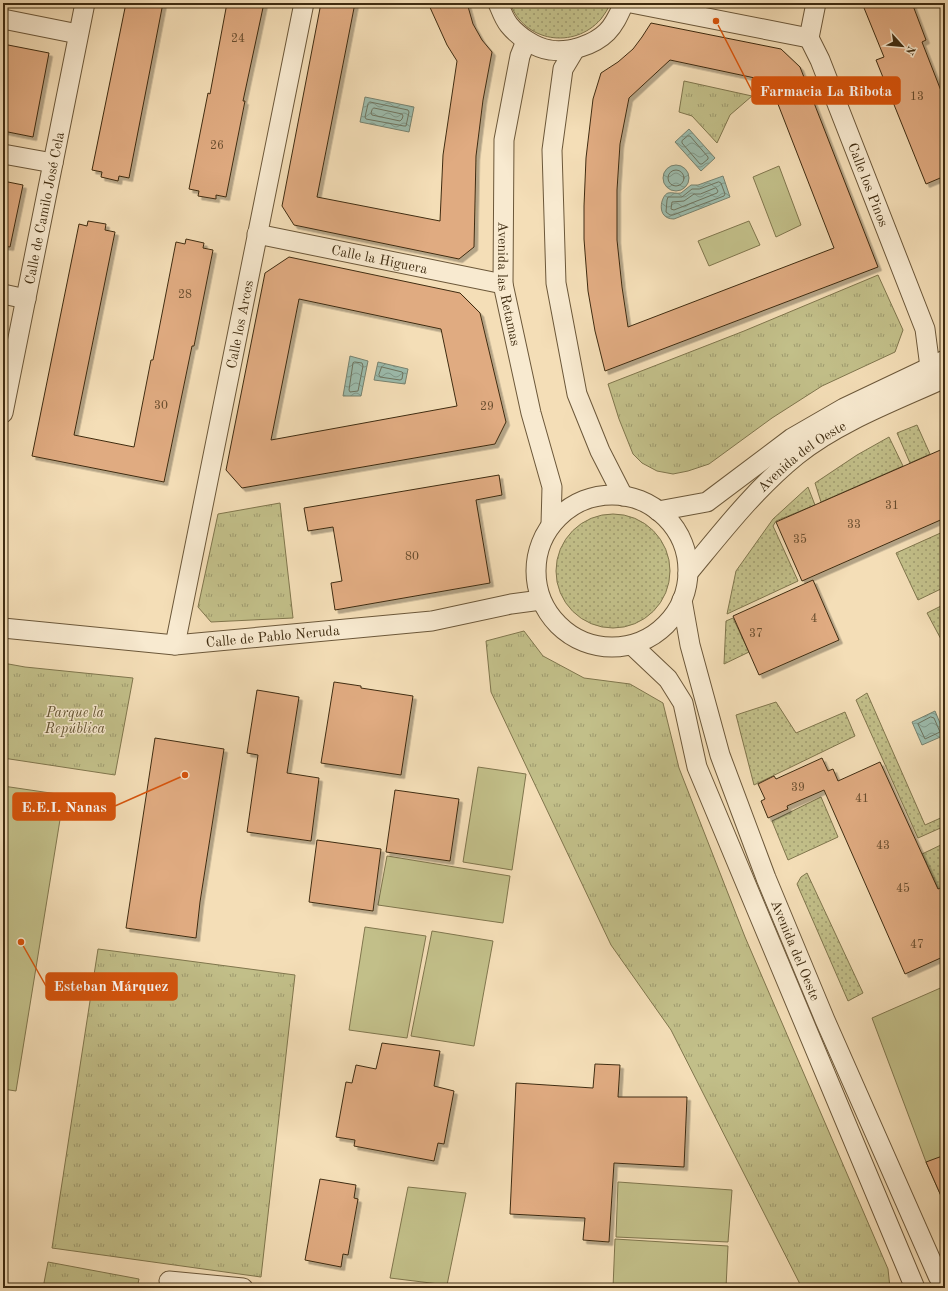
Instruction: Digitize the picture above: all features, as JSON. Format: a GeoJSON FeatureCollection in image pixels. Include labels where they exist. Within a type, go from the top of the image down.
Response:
{"type":"FeatureCollection","features":[{"type":"Feature","properties":{"kind":"street","name":"Calle de Camilo José Cela"},"geometry":{"type":"LineString","coordinates":[[3,413],[84,3]]}},
{"type":"Feature","properties":{"kind":"street","name":"Calle los Arces"},"geometry":{"type":"LineString","coordinates":[[175,645],[304,3]]}},
{"type":"Feature","properties":{"kind":"street"},"geometry":{"type":"LineString","coordinates":[[498,3],[508,24],[526,41],[550,50],[575,49],[592,43],[607,32],[618,18],[624,3]]}},
{"type":"Feature","properties":{"kind":"street"},"geometry":{"type":"LineString","coordinates":[[632,3],[808,38],[816,3]]}},
{"type":"Feature","properties":{"kind":"street"},"geometry":{"type":"LineString","coordinates":[[3,19],[78,34]]}},
{"type":"Feature","properties":{"kind":"street","name":"Calle los Pinos"},"geometry":{"type":"LineString","coordinates":[[808,38],[820,60],[925,329],[937,364]]}},
{"type":"Feature","properties":{"kind":"street","name":"Avenida las Retamas"},"geometry":{"type":"LineString","coordinates":[[526,41],[520,56],[504,140],[503,284],[532,413],[552,487],[551,525]]}},
{"type":"Feature","properties":{"kind":"street"},"geometry":{"type":"LineString","coordinates":[[575,49],[563,69],[552,150],[556,283],[577,394],[600,451],[623,496]]}},
{"type":"Feature","properties":{"kind":"street"},"geometry":{"type":"LineString","coordinates":[[3,154],[53,163]]}},
{"type":"Feature","properties":{"kind":"street","name":"Calle la Higuera"},"geometry":{"type":"LineString","coordinates":[[257,234],[503,284]]}},
{"type":"Feature","properties":{"kind":"street"},"geometry":{"type":"LineString","coordinates":[[3,294],[26,299]]}},
{"type":"Feature","properties":{"kind":"street","name":"Avenida del Oeste"},"geometry":{"type":"LineString","coordinates":[[658,511],[707,502],[792,438],[844,408],[937,364]]}},
{"type":"Feature","properties":{"kind":"street","name":"Avenida del Oeste"},"geometry":{"type":"LineString","coordinates":[[688,573],[749,501],[798,455],[827,435],[850,422],[945,378]]}},
{"type":"Feature","properties":{"kind":"street"},"geometry":{"type":"LineString","coordinates":[[602,495],[623,496],[635,499],[658,511],[674,528],[685,550],[688,573],[682,600],[670,620],[653,635],[632,645],[612,648],[589,644],[568,634],[552,620],[541,600],[535,574],[539,548],[551,525],[566,510],[583,500],[602,495]]}},
{"type":"Feature","properties":{"kind":"street","name":"Calle de Pablo Neruda"},"geometry":{"type":"LineString","coordinates":[[3,628],[175,645],[432,621],[511,604],[541,600]]}},
{"type":"Feature","properties":{"kind":"street","name":"Avenida del Oeste"},"geometry":{"type":"LineString","coordinates":[[682,600],[690,645],[720,755],[766,878],[825,1020],[938,1276],[945,1288]]}},
{"type":"Feature","properties":{"kind":"street","name":"Avenida del Oeste"},"geometry":{"type":"LineString","coordinates":[[632,645],[668,679],[683,703],[697,767],[915,1288]]}},
{"type":"Feature","properties":{"kind":"street"},"geometry":{"type":"LineString","coordinates":[[169,1281],[243,1288]]}},
{"type":"Feature","properties":{"kind":"green space"},"geometry":{"type":"Polygon","coordinates":[[[510,3],[610,3],[601,19],[590,29],[577,35],[564,38],[551,37],[538,33],[526,26],[517,16],[510,3]]]}},
{"type":"Feature","properties":{"kind":"green space"},"geometry":{"type":"Polygon","coordinates":[[[684,81],[752,96],[730,115],[717,143],[692,116],[679,112],[684,81]]]}},
{"type":"Feature","properties":{"kind":"green space"},"geometry":{"type":"Polygon","coordinates":[[[779,166],[801,225],[776,237],[753,177],[779,166]]]}},
{"type":"Feature","properties":{"kind":"green space"},"geometry":{"type":"Polygon","coordinates":[[[749,221],[760,245],[709,266],[698,241],[749,221]]]}},
{"type":"Feature","properties":{"kind":"green space"},"geometry":{"type":"Polygon","coordinates":[[[878,275],[903,330],[895,352],[822,386],[772,418],[709,464],[673,474],[657,471],[642,463],[633,454],[619,419],[608,384],[744,331],[878,275]]]}},
{"type":"Feature","properties":{"kind":"green space"},"geometry":{"type":"Polygon","coordinates":[[[917,425],[930,454],[910,463],[897,433],[917,425]]]}},
{"type":"Feature","properties":{"kind":"green space"},"geometry":{"type":"Polygon","coordinates":[[[889,437],[903,466],[821,502],[815,483],[857,455],[889,437]]]}},
{"type":"Feature","properties":{"kind":"green space"},"geometry":{"type":"Polygon","coordinates":[[[808,487],[815,505],[776,521],[773,526],[798,581],[727,614],[736,571],[773,519],[808,487]]]}},
{"type":"Feature","properties":{"kind":"green space"},"geometry":{"type":"Polygon","coordinates":[[[280,503],[293,618],[211,622],[198,607],[218,514],[280,503]]]}},
{"type":"Feature","properties":{"kind":"green space"},"geometry":{"type":"Polygon","coordinates":[[[613,514],[635,518],[653,531],[666,549],[670,571],[666,593],[653,611],[635,624],[613,628],[591,624],[573,611],[560,593],[556,571],[560,549],[573,531],[591,518],[613,514]]]}},
{"type":"Feature","properties":{"kind":"green space"},"geometry":{"type":"Polygon","coordinates":[[[945,531],[945,587],[918,600],[896,553],[945,531]]]}},
{"type":"Feature","properties":{"kind":"green space"},"geometry":{"type":"Polygon","coordinates":[[[945,604],[945,642],[943,643],[927,613],[945,604]]]}},
{"type":"Feature","properties":{"kind":"green space"},"geometry":{"type":"Polygon","coordinates":[[[733,618],[749,652],[724,664],[726,621],[733,618]]]}},
{"type":"Feature","properties":{"kind":"green space"},"geometry":{"type":"Polygon","coordinates":[[[524,631],[543,656],[584,678],[630,684],[663,703],[679,768],[745,937],[888,1269],[890,1288],[802,1288],[671,1030],[611,945],[491,692],[486,641],[524,631]]]}},
{"type":"Feature","properties":{"kind":"green space","name":"Parque la República"},"geometry":{"type":"Polygon","coordinates":[[[3,663],[25,667],[133,678],[115,775],[3,758],[3,663]]]}},
{"type":"Feature","properties":{"kind":"green space"},"geometry":{"type":"Polygon","coordinates":[[[867,693],[925,825],[945,816],[945,826],[918,838],[856,700],[867,693]]]}},
{"type":"Feature","properties":{"kind":"green space"},"geometry":{"type":"Polygon","coordinates":[[[776,702],[796,733],[845,712],[855,736],[754,785],[736,715],[776,702]]]}},
{"type":"Feature","properties":{"kind":"green space"},"geometry":{"type":"Polygon","coordinates":[[[478,767],[526,774],[512,870],[463,862],[478,767]]]}},
{"type":"Feature","properties":{"kind":"green space"},"geometry":{"type":"Polygon","coordinates":[[[3,786],[64,795],[16,1091],[3,1089],[3,786]]]}},
{"type":"Feature","properties":{"kind":"green space"},"geometry":{"type":"Polygon","coordinates":[[[821,797],[838,837],[788,860],[772,821],[821,797]]]}},
{"type":"Feature","properties":{"kind":"green space"},"geometry":{"type":"Polygon","coordinates":[[[945,843],[945,890],[940,893],[922,854],[945,843]]]}},
{"type":"Feature","properties":{"kind":"green space"},"geometry":{"type":"Polygon","coordinates":[[[387,856],[510,876],[503,923],[378,905],[387,856]]]}},
{"type":"Feature","properties":{"kind":"green space"},"geometry":{"type":"Polygon","coordinates":[[[807,873],[863,993],[848,1001],[797,884],[801,877],[807,873]]]}},
{"type":"Feature","properties":{"kind":"green space"},"geometry":{"type":"Polygon","coordinates":[[[365,927],[426,936],[407,1038],[349,1030],[365,927]]]}},
{"type":"Feature","properties":{"kind":"green space"},"geometry":{"type":"Polygon","coordinates":[[[432,931],[493,941],[474,1046],[411,1036],[432,931]]]}},
{"type":"Feature","properties":{"kind":"green space"},"geometry":{"type":"Polygon","coordinates":[[[98,949],[295,975],[261,1277],[52,1248],[98,949]]]}},
{"type":"Feature","properties":{"kind":"green space"},"geometry":{"type":"Polygon","coordinates":[[[945,986],[945,1205],[926,1162],[872,1018],[945,986]]]}},
{"type":"Feature","properties":{"kind":"green space"},"geometry":{"type":"Polygon","coordinates":[[[618,1182],[732,1190],[728,1242],[616,1237],[618,1182]]]}},
{"type":"Feature","properties":{"kind":"green space"},"geometry":{"type":"Polygon","coordinates":[[[408,1187],[466,1193],[447,1285],[390,1278],[408,1187]]]}},
{"type":"Feature","properties":{"kind":"green space"},"geometry":{"type":"Polygon","coordinates":[[[615,1239],[728,1246],[726,1288],[613,1288],[615,1239]]]}},
{"type":"Feature","properties":{"kind":"green space"},"geometry":{"type":"Polygon","coordinates":[[[48,1262],[139,1279],[137,1288],[43,1288],[48,1262]]]}},
{"type":"Feature","properties":{"kind":"water"},"geometry":{"type":"Polygon","coordinates":[[[365,97],[414,107],[409,132],[360,122],[365,97]]]}},
{"type":"Feature","properties":{"kind":"water"},"geometry":{"type":"Polygon","coordinates":[[[689,129],[715,158],[701,171],[675,142],[689,129]]]}},
{"type":"Feature","properties":{"kind":"water"},"geometry":{"type":"Polygon","coordinates":[[[676,165],[685,169],[689,178],[685,187],[676,191],[667,187],[663,178],[667,169],[676,165]]]}},
{"type":"Feature","properties":{"kind":"water"},"geometry":{"type":"Polygon","coordinates":[[[723,176],[730,197],[674,219],[668,218],[664,215],[661,207],[663,198],[668,193],[681,193],[691,185],[698,185],[723,176]]]}},
{"type":"Feature","properties":{"kind":"water"},"geometry":{"type":"Polygon","coordinates":[[[350,356],[368,361],[361,396],[343,396],[350,356]]]}},
{"type":"Feature","properties":{"kind":"water"},"geometry":{"type":"Polygon","coordinates":[[[378,362],[408,369],[405,384],[374,380],[378,362]]]}},
{"type":"Feature","properties":{"kind":"water"},"geometry":{"type":"Polygon","coordinates":[[[935,711],[945,735],[922,745],[912,722],[935,711]]]}},
{"type":"Feature","properties":{"kind":"building"},"geometry":{"type":"Polygon","coordinates":[[[126,3],[163,3],[129,178],[119,176],[118,181],[101,177],[102,172],[92,170],[126,3]]]}},
{"type":"Feature","properties":{"kind":"building"},"geometry":{"type":"Polygon","coordinates":[[[227,3],[264,3],[243,101],[245,101],[226,197],[216,195],[216,199],[198,196],[199,191],[189,189],[208,93],[210,94],[227,3]]]}},
{"type":"Feature","properties":{"kind":"building"},"geometry":{"type":"Polygon","coordinates":[[[321,3],[355,3],[317,197],[440,221],[443,155],[457,61],[447,45],[428,3],[467,3],[473,24],[482,40],[492,52],[483,100],[476,156],[474,247],[459,259],[294,225],[282,206],[321,3]]]}},
{"type":"Feature","properties":{"kind":"building"},"geometry":{"type":"Polygon","coordinates":[[[862,3],[912,3],[926,40],[922,42],[945,101],[945,176],[926,184],[876,60],[884,57],[862,3]]]}},
{"type":"Feature","properties":{"kind":"building"},"geometry":{"type":"Polygon","coordinates":[[[651,23],[781,49],[800,67],[878,267],[605,371],[595,331],[588,291],[584,239],[586,158],[593,99],[601,73],[618,62],[633,49],[651,23]],[[670,60],[629,98],[620,144],[617,190],[617,240],[628,327],[834,248],[769,81],[670,60]]]}},
{"type":"Feature","properties":{"kind":"building"},"geometry":{"type":"Polygon","coordinates":[[[3,44],[49,53],[33,137],[3,131],[3,44]]]}},
{"type":"Feature","properties":{"kind":"building"},"geometry":{"type":"Polygon","coordinates":[[[3,181],[23,185],[10,247],[3,246],[3,181]]]}},
{"type":"Feature","properties":{"kind":"building"},"geometry":{"type":"Polygon","coordinates":[[[88,221],[106,224],[105,230],[115,232],[74,435],[134,447],[176,242],[185,244],[186,239],[204,243],[203,248],[213,250],[194,346],[192,346],[164,482],[32,456],[79,224],[87,226],[88,221]]]}},
{"type":"Feature","properties":{"kind":"building"},"geometry":{"type":"Polygon","coordinates":[[[289,257],[460,293],[480,313],[506,422],[495,444],[242,488],[226,470],[265,273],[289,257]],[[299,299],[271,440],[457,406],[441,329],[299,299]]]}},
{"type":"Feature","properties":{"kind":"building"},"geometry":{"type":"Polygon","coordinates":[[[945,448],[945,518],[802,581],[776,522],[945,448]]]}},
{"type":"Feature","properties":{"kind":"building"},"geometry":{"type":"Polygon","coordinates":[[[499,475],[502,495],[476,500],[490,583],[335,610],[331,583],[342,581],[333,527],[308,531],[304,508],[499,475]]]}},
{"type":"Feature","properties":{"kind":"building"},"geometry":{"type":"Polygon","coordinates":[[[813,580],[839,640],[759,675],[733,616],[813,580]]]}},
{"type":"Feature","properties":{"kind":"building"},"geometry":{"type":"Polygon","coordinates":[[[334,682],[413,696],[401,775],[321,763],[334,682]]]}},
{"type":"Feature","properties":{"kind":"building"},"geometry":{"type":"Polygon","coordinates":[[[257,690],[299,697],[287,773],[319,778],[311,841],[247,832],[258,755],[247,753],[257,690]]]}},
{"type":"Feature","properties":{"kind":"building"},"geometry":{"type":"Polygon","coordinates":[[[155,738],[224,749],[200,902],[196,938],[126,928],[155,738]]]}},
{"type":"Feature","properties":{"kind":"building"},"geometry":{"type":"Polygon","coordinates":[[[822,758],[828,771],[833,769],[838,781],[880,762],[938,889],[945,886],[945,956],[905,974],[824,790],[787,806],[788,809],[768,818],[761,801],[765,799],[758,784],[774,776],[776,779],[822,758]]]}},
{"type":"Feature","properties":{"kind":"building"},"geometry":{"type":"Polygon","coordinates":[[[395,790],[459,799],[450,861],[386,852],[395,790]]]}},
{"type":"Feature","properties":{"kind":"building"},"geometry":{"type":"Polygon","coordinates":[[[317,840],[381,849],[373,911],[309,902],[317,840]]]}},
{"type":"Feature","properties":{"kind":"building"},"geometry":{"type":"Polygon","coordinates":[[[382,1043],[440,1051],[434,1086],[454,1091],[444,1144],[438,1143],[434,1161],[354,1146],[355,1140],[336,1137],[346,1082],[352,1083],[356,1065],[376,1069],[382,1043]]]}},
{"type":"Feature","properties":{"kind":"building"},"geometry":{"type":"Polygon","coordinates":[[[595,1064],[620,1065],[618,1097],[687,1097],[684,1167],[614,1163],[609,1242],[583,1240],[585,1218],[510,1214],[516,1083],[593,1088],[595,1064]]]}},
{"type":"Feature","properties":{"kind":"building"},"geometry":{"type":"Polygon","coordinates":[[[945,1155],[945,1205],[926,1162],[945,1155]]]}},
{"type":"Feature","properties":{"kind":"building"},"geometry":{"type":"Polygon","coordinates":[[[320,1179],[356,1185],[354,1198],[358,1199],[348,1255],[343,1254],[341,1267],[305,1260],[320,1179]]]}},
{"type":"Feature","properties":{"kind":"place","name":"Farmacia La Ribota"},"geometry":{"type":"Point","coordinates":[716,21]}},
{"type":"Feature","properties":{"kind":"place","name":"E.E.I. Nanas"},"geometry":{"type":"Point","coordinates":[185,775]}},
{"type":"Feature","properties":{"kind":"place","name":"Esteban Márquez"},"geometry":{"type":"Point","coordinates":[21,942]}}]}
